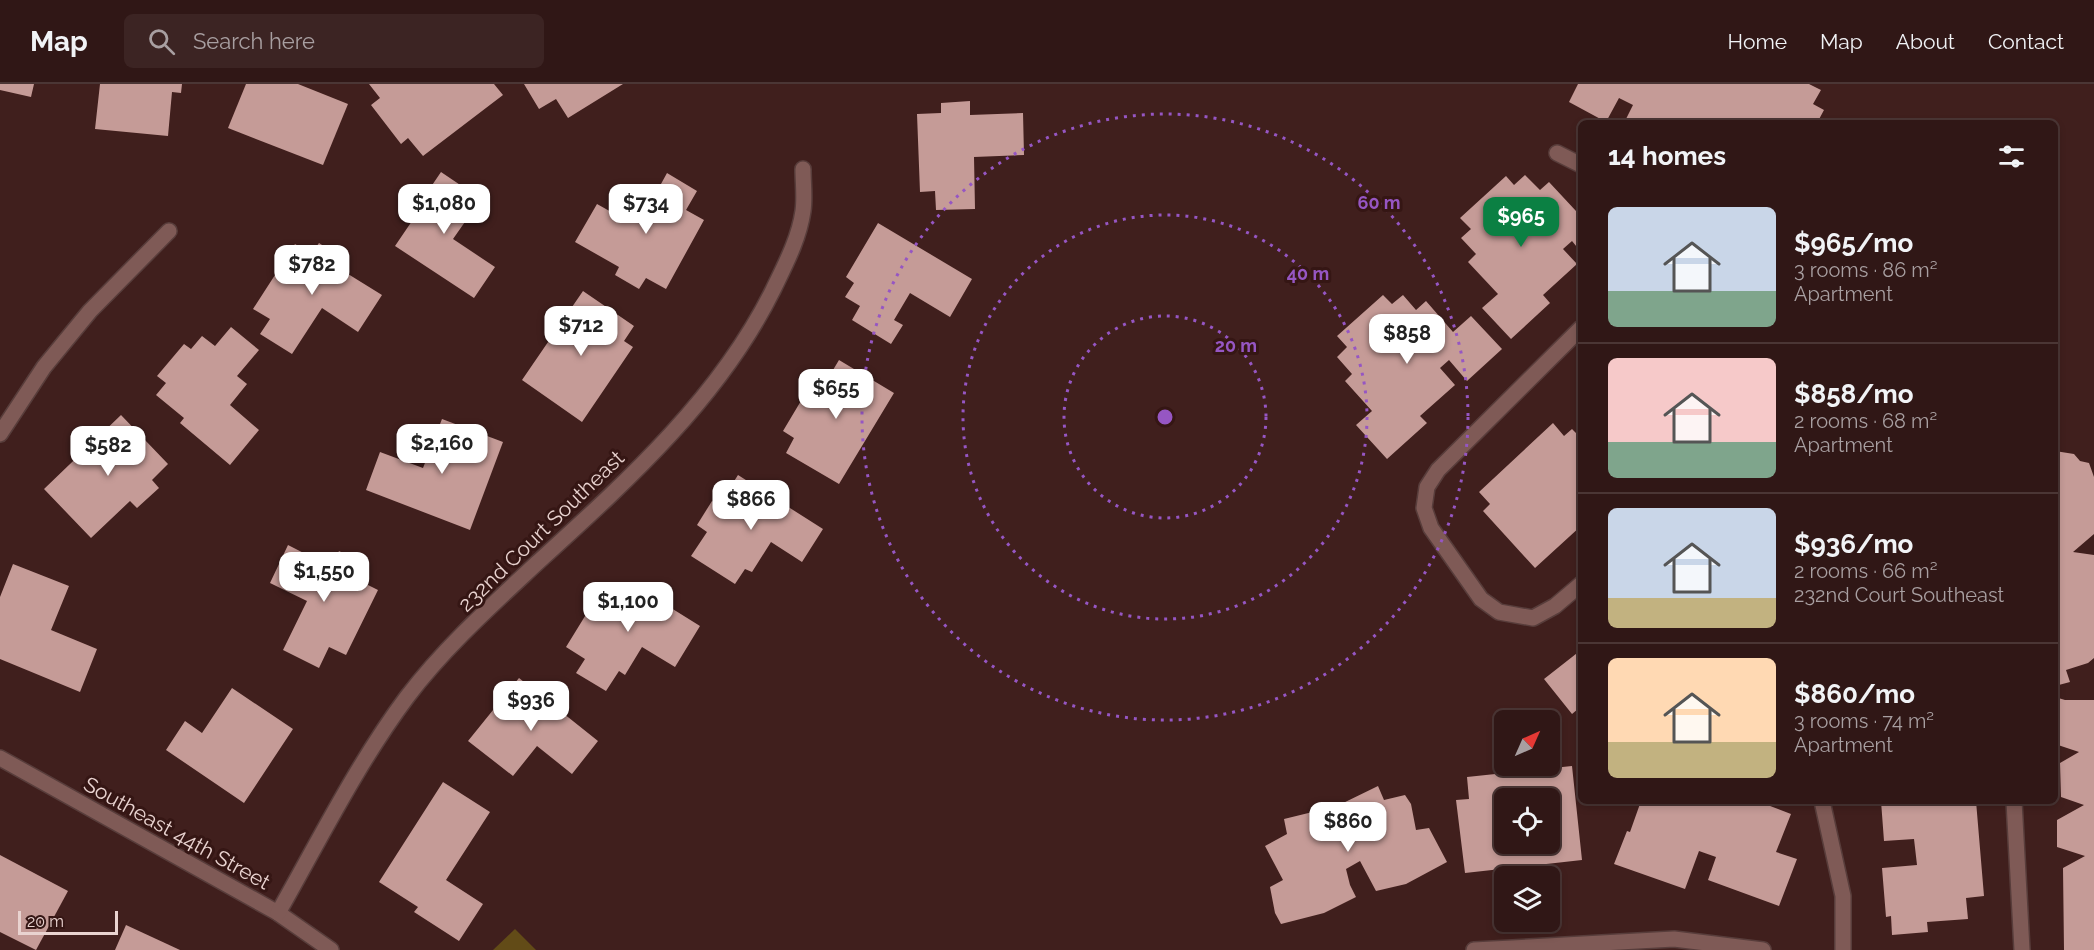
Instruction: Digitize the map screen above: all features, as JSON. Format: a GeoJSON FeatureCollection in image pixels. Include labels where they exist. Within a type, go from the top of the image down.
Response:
{"type":"FeatureCollection","features":[{"type":"Feature","properties":{"kind":"street"},"geometry":{"type":"LineString","coordinates":[[1557,153],[1578,164]]}},
{"type":"Feature","properties":{"kind":"street","name":"232nd Court Southeast"},"geometry":{"type":"LineString","coordinates":[[278,913],[361,767],[408,697],[449,649],[496,601],[594,512],[684,421],[723,374],[758,321],[790,254],[803,212],[803,169]]}},
{"type":"Feature","properties":{"kind":"street"},"geometry":{"type":"LineString","coordinates":[[0,434],[44,367],[90,311],[169,231]]}},
{"type":"Feature","properties":{"kind":"street"},"geometry":{"type":"LineString","coordinates":[[1578,331],[1438,470],[1427,487],[1424,508],[1431,528],[1481,599],[1499,612],[1533,618],[1555,606],[1578,587]]}},
{"type":"Feature","properties":{"kind":"street","name":"Southeast 44th Street"},"geometry":{"type":"LineString","coordinates":[[0,758],[278,913],[331,950]]}},
{"type":"Feature","properties":{"kind":"street"},"geometry":{"type":"LineString","coordinates":[[1823,804],[1843,896],[1843,950]]}},
{"type":"Feature","properties":{"kind":"street"},"geometry":{"type":"LineString","coordinates":[[2014,804],[2022,950]]}},
{"type":"Feature","properties":{"kind":"street"},"geometry":{"type":"LineString","coordinates":[[1474,950],[1674,939],[1763,950]]}},
{"type":"Feature","properties":{"kind":"shaded area"},"geometry":{"type":"Polygon","coordinates":[[[515,929],[536,950],[493,950],[515,929]]]}},
{"type":"Feature","properties":{"kind":"building"},"geometry":{"type":"Polygon","coordinates":[[[0,84],[34,84],[31,97],[0,90],[0,84]]]}},
{"type":"Feature","properties":{"kind":"building"},"geometry":{"type":"Polygon","coordinates":[[[100,84],[182,84],[181,93],[172,92],[168,136],[95,129],[100,84]]]}},
{"type":"Feature","properties":{"kind":"building"},"geometry":{"type":"Polygon","coordinates":[[[246,84],[298,84],[348,104],[323,165],[228,128],[246,84]]]}},
{"type":"Feature","properties":{"kind":"building"},"geometry":{"type":"Polygon","coordinates":[[[369,84],[494,84],[503,95],[423,156],[408,138],[401,144],[371,105],[380,98],[369,84]]]}},
{"type":"Feature","properties":{"kind":"building"},"geometry":{"type":"Polygon","coordinates":[[[524,84],[623,84],[568,118],[556,99],[539,109],[524,84]]]}},
{"type":"Feature","properties":{"kind":"building"},"geometry":{"type":"Polygon","coordinates":[[[1578,84],[1809,84],[1821,90],[1813,104],[1824,110],[1819,120],[1626,120],[1633,105],[1619,98],[1607,120],[1602,120],[1569,102],[1578,84]]]}},
{"type":"Feature","properties":{"kind":"building"},"geometry":{"type":"Polygon","coordinates":[[[970,101],[970,115],[1023,113],[1024,155],[974,157],[975,209],[936,210],[935,191],[920,192],[917,114],[941,113],[941,103],[970,101]]]}},
{"type":"Feature","properties":{"kind":"building"},"geometry":{"type":"Polygon","coordinates":[[[441,172],[481,199],[453,239],[495,267],[474,298],[395,246],[412,221],[401,214],[414,195],[422,200],[441,172]]]}},
{"type":"Feature","properties":{"kind":"building"},"geometry":{"type":"Polygon","coordinates":[[[667,173],[697,191],[686,210],[704,220],[666,289],[646,278],[639,289],[615,275],[619,267],[575,242],[597,204],[631,223],[644,200],[650,204],[667,173]]]}},
{"type":"Feature","properties":{"kind":"building"},"geometry":{"type":"Polygon","coordinates":[[[1525,175],[1540,190],[1549,182],[1576,211],[1578,209],[1578,248],[1572,241],[1563,249],[1577,264],[1543,295],[1550,303],[1511,339],[1482,308],[1498,294],[1468,262],[1476,254],[1461,238],[1471,229],[1460,218],[1506,176],[1514,185],[1525,175]]]}},
{"type":"Feature","properties":{"kind":"building"},"geometry":{"type":"Polygon","coordinates":[[[878,223],[972,279],[950,317],[910,293],[894,320],[903,325],[891,344],[852,320],[860,306],[845,297],[854,283],[846,277],[878,223]]]}},
{"type":"Feature","properties":{"kind":"building"},"geometry":{"type":"Polygon","coordinates":[[[319,243],[345,260],[340,269],[382,295],[358,332],[322,308],[292,354],[260,334],[270,319],[253,309],[295,244],[311,254],[319,243]]]}},
{"type":"Feature","properties":{"kind":"building"},"geometry":{"type":"Polygon","coordinates":[[[583,291],[634,326],[624,341],[633,347],[582,422],[522,380],[583,291]]]}},
{"type":"Feature","properties":{"kind":"building"},"geometry":{"type":"Polygon","coordinates":[[[1383,295],[1392,304],[1403,295],[1416,310],[1426,301],[1453,332],[1471,316],[1502,349],[1467,381],[1449,360],[1440,368],[1455,385],[1420,416],[1427,423],[1387,459],[1356,425],[1372,411],[1345,381],[1352,374],[1337,357],[1347,347],[1337,336],[1383,295]]]}},
{"type":"Feature","properties":{"kind":"building"},"geometry":{"type":"Polygon","coordinates":[[[231,327],[259,350],[237,376],[247,384],[230,405],[259,430],[230,465],[180,423],[184,418],[156,395],[166,383],[157,376],[184,344],[191,349],[202,336],[215,346],[231,327]]]}},
{"type":"Feature","properties":{"kind":"building"},"geometry":{"type":"Polygon","coordinates":[[[839,360],[894,393],[839,484],[786,453],[794,438],[783,431],[820,369],[830,375],[839,360]]]}},
{"type":"Feature","properties":{"kind":"building"},"geometry":{"type":"Polygon","coordinates":[[[121,415],[168,464],[152,480],[159,488],[137,508],[130,501],[91,538],[44,489],[121,415]]]}},
{"type":"Feature","properties":{"kind":"building"},"geometry":{"type":"Polygon","coordinates":[[[442,419],[503,442],[470,530],[366,490],[380,452],[423,468],[442,419]]]}},
{"type":"Feature","properties":{"kind":"building"},"geometry":{"type":"Polygon","coordinates":[[[1553,423],[1564,436],[1572,429],[1578,435],[1578,529],[1535,568],[1483,511],[1490,504],[1479,492],[1553,423]]]}},
{"type":"Feature","properties":{"kind":"building"},"geometry":{"type":"Polygon","coordinates":[[[2058,451],[2074,454],[2080,461],[2089,463],[2094,477],[2094,534],[2073,552],[2094,555],[2094,658],[2088,663],[2066,670],[2070,682],[2058,685],[2058,451]]]}},
{"type":"Feature","properties":{"kind":"building"},"geometry":{"type":"Polygon","coordinates":[[[738,475],[823,529],[802,562],[771,542],[752,572],[745,569],[735,584],[691,556],[707,532],[697,525],[712,501],[719,505],[738,475]]]}},
{"type":"Feature","properties":{"kind":"building"},"geometry":{"type":"Polygon","coordinates":[[[288,545],[331,567],[339,551],[363,563],[356,579],[378,590],[346,655],[329,647],[319,668],[283,650],[307,601],[270,583],[288,545]]]}},
{"type":"Feature","properties":{"kind":"building"},"geometry":{"type":"Polygon","coordinates":[[[13,564],[69,586],[51,630],[97,649],[80,692],[0,659],[0,597],[13,564]]]}},
{"type":"Feature","properties":{"kind":"building"},"geometry":{"type":"Polygon","coordinates":[[[606,582],[625,593],[631,583],[700,626],[675,667],[642,647],[625,675],[619,671],[606,691],[576,673],[585,659],[566,647],[606,582]]]}},
{"type":"Feature","properties":{"kind":"building"},"geometry":{"type":"Polygon","coordinates":[[[1578,652],[1578,709],[1572,714],[1544,679],[1578,652]]]}},
{"type":"Feature","properties":{"kind":"building"},"geometry":{"type":"Polygon","coordinates":[[[519,678],[598,741],[572,774],[537,746],[513,776],[468,741],[519,678]]]}},
{"type":"Feature","properties":{"kind":"building"},"geometry":{"type":"Polygon","coordinates":[[[232,688],[293,729],[244,803],[166,750],[185,721],[202,733],[232,688]]]}},
{"type":"Feature","properties":{"kind":"building"},"geometry":{"type":"Polygon","coordinates":[[[2058,698],[2094,700],[2094,950],[2064,950],[2063,868],[2085,856],[2057,847],[2057,820],[2084,805],[2061,797],[2060,763],[2079,752],[2058,745],[2058,698]]]}},
{"type":"Feature","properties":{"kind":"building"},"geometry":{"type":"Polygon","coordinates":[[[1572,766],[1582,860],[1528,866],[1494,866],[1494,870],[1465,873],[1456,800],[1469,799],[1467,777],[1494,774],[1494,776],[1560,776],[1560,767],[1572,766]]]}},
{"type":"Feature","properties":{"kind":"building"},"geometry":{"type":"Polygon","coordinates":[[[443,782],[490,812],[446,880],[483,904],[459,941],[414,912],[418,907],[379,882],[443,782]]]}},
{"type":"Feature","properties":{"kind":"building"},"geometry":{"type":"Polygon","coordinates":[[[1378,786],[1384,800],[1405,795],[1411,804],[1416,830],[1429,828],[1447,862],[1406,884],[1376,891],[1360,861],[1346,869],[1356,897],[1324,913],[1281,924],[1275,913],[1270,887],[1283,880],[1265,846],[1287,834],[1284,819],[1337,806],[1378,786]]]}},
{"type":"Feature","properties":{"kind":"building"},"geometry":{"type":"Polygon","coordinates":[[[1640,804],[1765,804],[1791,814],[1776,852],[1797,859],[1779,906],[1708,880],[1716,857],[1699,851],[1685,889],[1614,864],[1627,831],[1630,832],[1640,804]]]}},
{"type":"Feature","properties":{"kind":"building"},"geometry":{"type":"Polygon","coordinates":[[[1881,804],[1976,804],[1984,896],[1966,898],[1968,919],[1927,922],[1928,932],[1892,935],[1891,916],[1886,917],[1882,868],[1917,865],[1914,839],[1884,841],[1881,804]]]}},
{"type":"Feature","properties":{"kind":"building"},"geometry":{"type":"Polygon","coordinates":[[[0,855],[68,891],[36,950],[0,932],[0,855]]]}},
{"type":"Feature","properties":{"kind":"building"},"geometry":{"type":"Polygon","coordinates":[[[126,925],[180,950],[115,950],[126,925]]]}}]}
